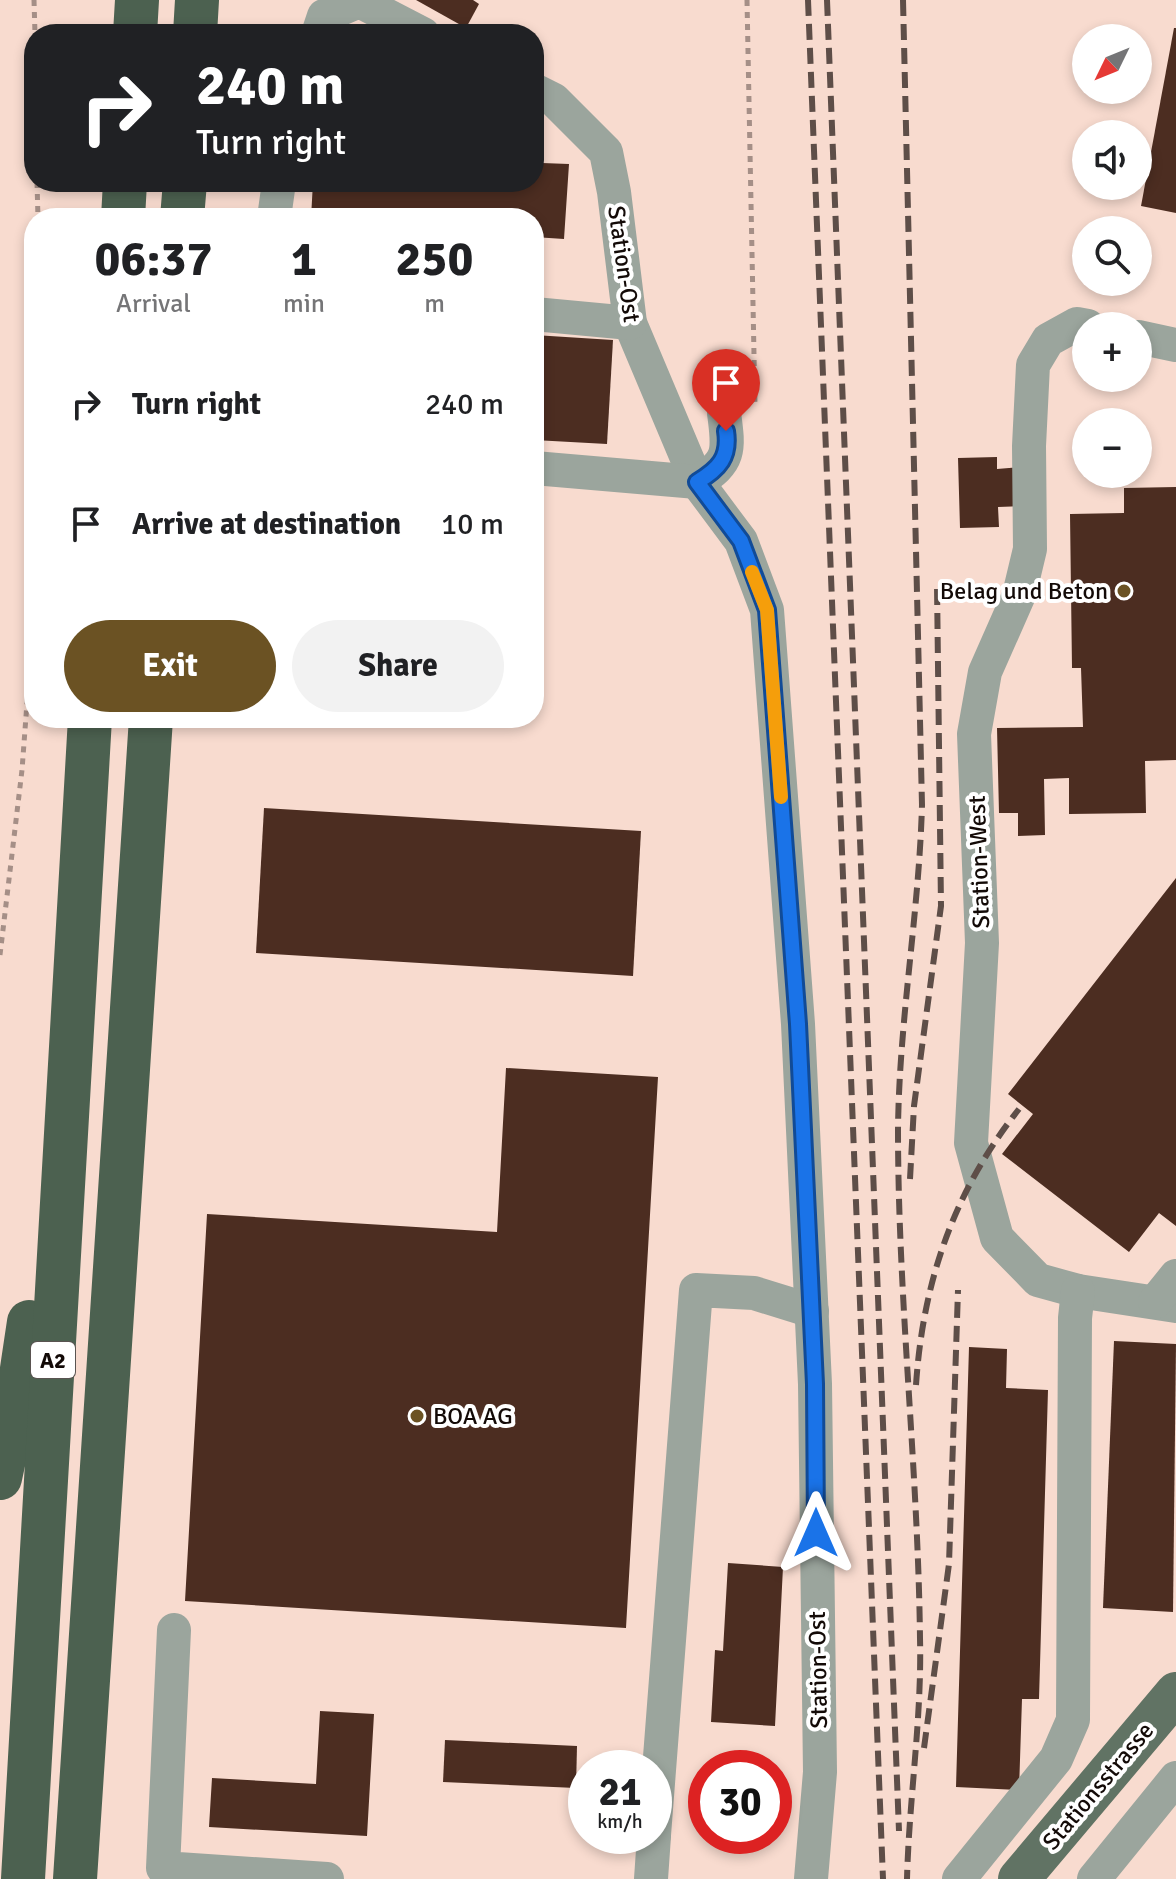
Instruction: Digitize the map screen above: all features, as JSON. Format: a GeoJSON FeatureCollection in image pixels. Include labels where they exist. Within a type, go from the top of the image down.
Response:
{"type":"FeatureCollection","features":[{"type":"Feature","properties":{"kind":"highway"},"geometry":{"type":"LineString","coordinates":[[136,24],[137,0]]}},
{"type":"Feature","properties":{"kind":"highway"},"geometry":{"type":"LineString","coordinates":[[196,24],[197,0]]}},
{"type":"Feature","properties":{"kind":"highway","name":"A2"},"geometry":{"type":"LineString","coordinates":[[23,1879],[89,728]]}},
{"type":"Feature","properties":{"kind":"highway","name":"A2"},"geometry":{"type":"LineString","coordinates":[[75,1879],[150,728]]}},
{"type":"Feature","properties":{"kind":"highway"},"geometry":{"type":"LineString","coordinates":[[0,1478],[19,1389],[47,1163],[69,1047]]}},
{"type":"Feature","properties":{"kind":"main road","name":"Stationsstrasse"},"geometry":{"type":"LineString","coordinates":[[1019,1879],[1176,1693]]}},
{"type":"Feature","properties":{"kind":"street"},"geometry":{"type":"LineString","coordinates":[[321,24],[324,16],[359,1],[404,24]]}},
{"type":"Feature","properties":{"kind":"street","name":"Station-Ost"},"geometry":{"type":"LineString","coordinates":[[544,95],[554,100],[606,152],[630,323],[697,482],[741,541],[767,610],[798,1024],[812,1311],[820,1772],[811,1879]]}},
{"type":"Feature","properties":{"kind":"street"},"geometry":{"type":"LineString","coordinates":[[544,315],[630,323]]}},
{"type":"Feature","properties":{"kind":"street","name":"Station-West"},"geometry":{"type":"LineString","coordinates":[[1072,327],[1048,340],[1033,365],[1029,446],[1030,549],[1019,595],[985,672],[974,734],[982,943],[971,1119],[976,1169],[997,1238],[1016,1261],[1038,1280],[1078,1291],[1169,1295]]}},
{"type":"Feature","properties":{"kind":"street"},"geometry":{"type":"LineString","coordinates":[[1152,340],[1176,345]]}},
{"type":"Feature","properties":{"kind":"street"},"geometry":{"type":"LineString","coordinates":[[544,469],[697,482],[717,470],[729,448],[738,415]]}},
{"type":"Feature","properties":{"kind":"street"},"geometry":{"type":"LineString","coordinates":[[661,1750],[696,1290],[754,1293],[812,1311]]}},
{"type":"Feature","properties":{"kind":"street"},"geometry":{"type":"LineString","coordinates":[[959,1879],[1056,1759],[1073,1720],[1075,1318],[1078,1291]]}},
{"type":"Feature","properties":{"kind":"street"},"geometry":{"type":"LineString","coordinates":[[174,1630],[163,1868],[327,1879]]}},
{"type":"Feature","properties":{"kind":"street"},"geometry":{"type":"LineString","coordinates":[[1094,1879],[1176,1778]]}},
{"type":"Feature","properties":{"kind":"street"},"geometry":{"type":"LineString","coordinates":[[651,1879],[653,1854]]}},
{"type":"Feature","properties":{"kind":"path"},"geometry":{"type":"LineString","coordinates":[[34,0],[35,24]]}},
{"type":"Feature","properties":{"kind":"path"},"geometry":{"type":"LineString","coordinates":[[738,415],[757,386],[747,0]]}},
{"type":"Feature","properties":{"kind":"path"},"geometry":{"type":"LineString","coordinates":[[0,955],[25,728]]}},
{"type":"Feature","properties":{"kind":"building"},"geometry":{"type":"Polygon","coordinates":[[[416,0],[473,0],[479,4],[468,24],[459,24],[416,0]]]}},
{"type":"Feature","properties":{"kind":"building"},"geometry":{"type":"Polygon","coordinates":[[[1176,28],[1176,213],[1141,206],[1142,200],[1152,200],[1152,147],[1176,28]]]}},
{"type":"Feature","properties":{"kind":"building"},"geometry":{"type":"Polygon","coordinates":[[[544,163],[569,164],[564,239],[544,238],[544,208],[312,208],[312,192],[544,192],[544,163]]]}},
{"type":"Feature","properties":{"kind":"building"},"geometry":{"type":"Polygon","coordinates":[[[544,336],[613,340],[607,444],[544,441],[544,336]]]}},
{"type":"Feature","properties":{"kind":"building"},"geometry":{"type":"Polygon","coordinates":[[[997,457],[997,469],[1021,467],[1022,506],[998,507],[999,527],[960,528],[958,458],[997,457]]]}},
{"type":"Feature","properties":{"kind":"building","name":"Belag und Beton"},"geometry":{"type":"Polygon","coordinates":[[[1176,487],[1176,760],[1145,761],[1146,813],[1069,814],[1069,778],[1044,779],[1045,835],[1018,836],[1018,813],[999,813],[997,728],[1083,727],[1081,668],[1072,668],[1070,514],[1124,513],[1124,488],[1176,487]]]}},
{"type":"Feature","properties":{"kind":"building"},"geometry":{"type":"Polygon","coordinates":[[[264,808],[641,831],[633,976],[256,953],[264,808]]]}},
{"type":"Feature","properties":{"kind":"building"},"geometry":{"type":"Polygon","coordinates":[[[1176,878],[1176,1226],[1159,1213],[1129,1252],[1002,1154],[1033,1114],[1008,1094],[1176,878]]]}},
{"type":"Feature","properties":{"kind":"building","name":"BOA AG"},"geometry":{"type":"Polygon","coordinates":[[[506,1068],[658,1077],[626,1628],[185,1601],[207,1214],[497,1232],[506,1068]]]}},
{"type":"Feature","properties":{"kind":"building"},"geometry":{"type":"Polygon","coordinates":[[[1114,1341],[1176,1344],[1173,1612],[1103,1608],[1114,1341]]]}},
{"type":"Feature","properties":{"kind":"building"},"geometry":{"type":"Polygon","coordinates":[[[969,1347],[1007,1349],[1006,1388],[1048,1390],[1039,1699],[1022,1699],[1019,1790],[956,1787],[969,1347]]]}},
{"type":"Feature","properties":{"kind":"building"},"geometry":{"type":"Polygon","coordinates":[[[728,1563],[783,1567],[775,1726],[711,1722],[715,1650],[723,1651],[728,1563]]]}},
{"type":"Feature","properties":{"kind":"building"},"geometry":{"type":"Polygon","coordinates":[[[320,1711],[374,1714],[367,1836],[209,1827],[212,1778],[316,1784],[320,1711]]]}},
{"type":"Feature","properties":{"kind":"building"},"geometry":{"type":"Polygon","coordinates":[[[445,1740],[577,1746],[577,1750],[568,1750],[568,1788],[443,1782],[445,1740]]]}},
{"type":"Feature","properties":{"kind":"railway"},"geometry":{"type":"LineString","coordinates":[[808,0],[883,1879]]}},
{"type":"Feature","properties":{"kind":"railway"},"geometry":{"type":"LineString","coordinates":[[827,0],[899,1831]]}},
{"type":"Feature","properties":{"kind":"railway"},"geometry":{"type":"LineString","coordinates":[[903,0],[922,805],[898,1130],[901,1257],[920,1638],[907,1879]]}},
{"type":"Feature","properties":{"kind":"railway"},"geometry":{"type":"LineString","coordinates":[[910,1179],[914,1106],[941,906],[937,585]]}},
{"type":"Feature","properties":{"kind":"railway"},"geometry":{"type":"LineString","coordinates":[[916,1385],[926,1310],[946,1239],[976,1172],[1019,1109]]}},
{"type":"Feature","properties":{"kind":"railway"},"geometry":{"type":"LineString","coordinates":[[924,1748],[949,1564],[958,1290]]}},
{"type":"Feature","properties":{"kind":"slow traffic"},"geometry":{"type":"LineString","coordinates":[[752,572],[767,610],[781,797]]}},
{"type":"Feature","properties":{"kind":"place","name":"Belag und Beton"},"geometry":{"type":"Point","coordinates":[1124,591]}},
{"type":"Feature","properties":{"kind":"place","name":"BOA AG"},"geometry":{"type":"Point","coordinates":[417,1416]}},
{"type":"Feature","properties":{"kind":"route"},"geometry":{"type":"LineString","coordinates":[[726,431],[729,448],[717,470],[697,482],[741,541],[767,610],[798,1024],[815,1384],[816,1533]]}}]}
